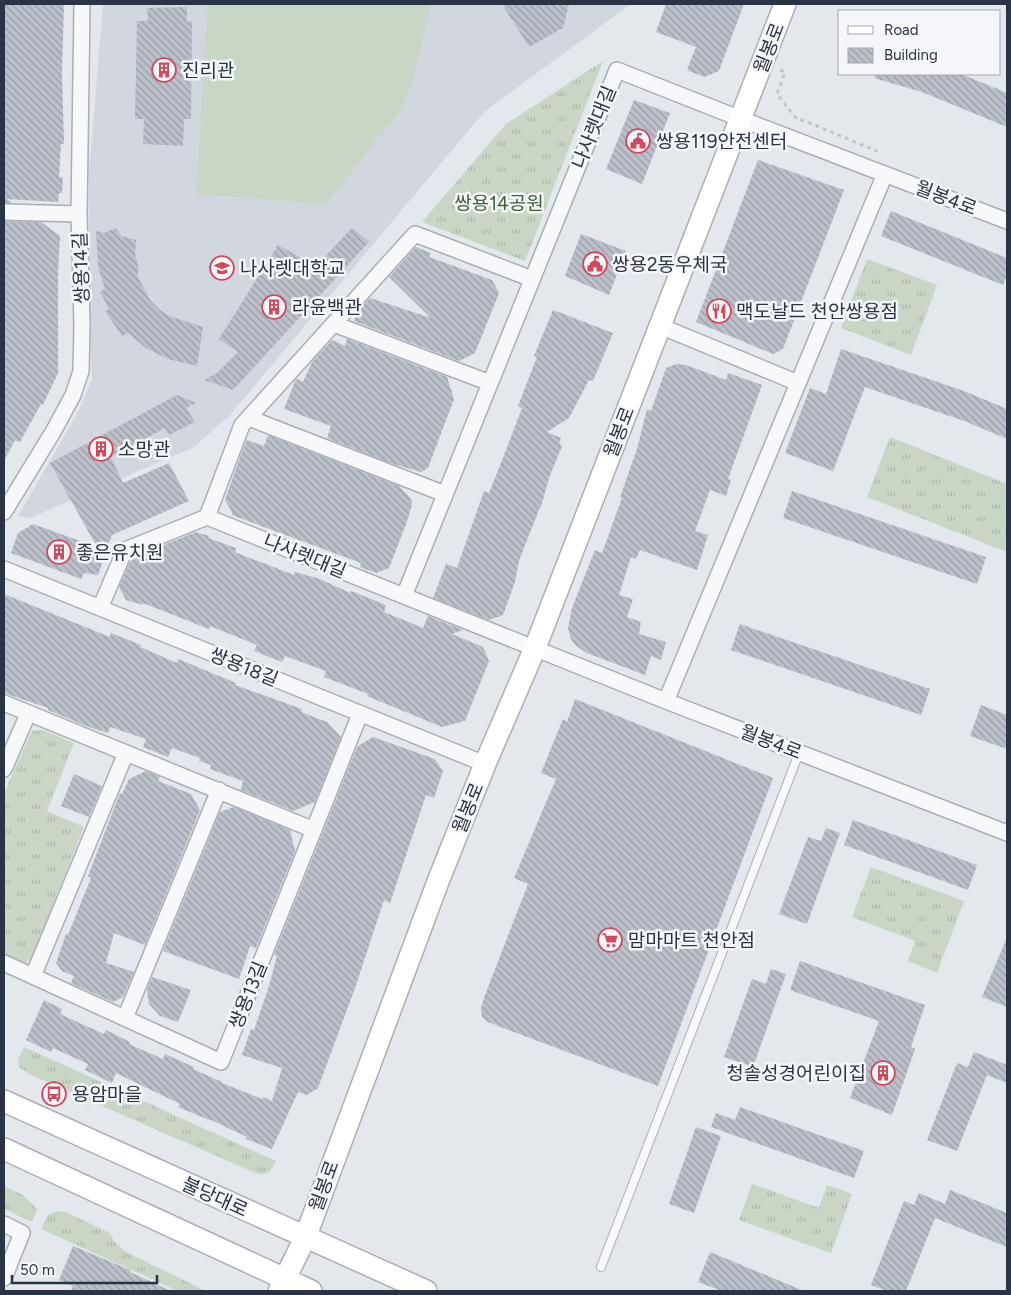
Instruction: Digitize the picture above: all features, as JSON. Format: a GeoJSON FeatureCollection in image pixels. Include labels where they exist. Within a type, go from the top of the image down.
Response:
{"type":"FeatureCollection","features":[{"type":"Feature","properties":{"kind":"street","name":"쌍용14길"},"geometry":{"type":"LineString","coordinates":[[4,512],[53,432],[73,395],[80,371],[82,324],[79,214],[82,4]]}},
{"type":"Feature","properties":{"kind":"street","name":"월봉로"},"geometry":{"type":"LineString","coordinates":[[282,1285],[305,1238],[439,879],[485,764],[535,648],[785,4]]}},
{"type":"Feature","properties":{"kind":"street","name":"나사렛대길"},"geometry":{"type":"LineString","coordinates":[[404,596],[617,70],[741,119]]}},
{"type":"Feature","properties":{"kind":"street"},"geometry":{"type":"LineString","coordinates":[[666,701],[885,174],[741,119]]}},
{"type":"Feature","properties":{"kind":"street","name":"월봉4로"},"geometry":{"type":"LineString","coordinates":[[885,174],[1007,221]]}},
{"type":"Feature","properties":{"kind":"street"},"geometry":{"type":"LineString","coordinates":[[4,212],[79,214]]}},
{"type":"Feature","properties":{"kind":"street"},"geometry":{"type":"LineString","coordinates":[[100,608],[125,550],[207,517],[242,425],[415,234],[532,279]]}},
{"type":"Feature","properties":{"kind":"street"},"geometry":{"type":"LineString","coordinates":[[334,324],[490,383]]}},
{"type":"Feature","properties":{"kind":"street"},"geometry":{"type":"LineString","coordinates":[[660,326],[798,383]]}},
{"type":"Feature","properties":{"kind":"street"},"geometry":{"type":"LineString","coordinates":[[249,418],[445,494]]}},
{"type":"Feature","properties":{"kind":"street","name":"나사렛대길"},"geometry":{"type":"LineString","coordinates":[[207,517],[535,648]]}},
{"type":"Feature","properties":{"kind":"street","name":"쌍용18길"},"geometry":{"type":"LineString","coordinates":[[4,569],[485,764]]}},
{"type":"Feature","properties":{"kind":"street","name":"월봉4로"},"geometry":{"type":"LineString","coordinates":[[535,648],[666,701],[1007,833]]}},
{"type":"Feature","properties":{"kind":"street"},"geometry":{"type":"LineString","coordinates":[[4,703],[314,830]]}},
{"type":"Feature","properties":{"kind":"street"},"geometry":{"type":"LineString","coordinates":[[4,769],[28,714]]}},
{"type":"Feature","properties":{"kind":"street","name":"쌍용13길"},"geometry":{"type":"LineString","coordinates":[[4,963],[221,1062],[360,714]]}},
{"type":"Feature","properties":{"kind":"street"},"geometry":{"type":"LineString","coordinates":[[33,976],[126,753]]}},
{"type":"Feature","properties":{"kind":"street"},"geometry":{"type":"LineString","coordinates":[[125,1018],[219,790]]}},
{"type":"Feature","properties":{"kind":"street","name":"불당대로"},"geometry":{"type":"LineString","coordinates":[[4,1101],[426,1291]]}},
{"type":"Feature","properties":{"kind":"street"},"geometry":{"type":"LineString","coordinates":[[4,1149],[282,1285],[311,1291]]}},
{"type":"Feature","properties":{"kind":"street"},"geometry":{"type":"LineString","coordinates":[[4,1224],[22,1233],[4,1278]]}},
{"type":"Feature","properties":{"kind":"lane"},"geometry":{"type":"LineString","coordinates":[[601,1267],[799,753]]}},
{"type":"Feature","properties":{"kind":"path"},"geometry":{"type":"LineString","coordinates":[[763,63],[785,72],[777,94],[795,117],[878,151]]}},
{"type":"Feature","properties":{"kind":"shaded area","name":"나사렛대학교"},"geometry":{"type":"Polygon","coordinates":[[[103,4],[631,4],[484,112],[230,415],[194,447],[30,518],[18,516],[78,412],[92,379],[89,299],[89,173],[103,4]]]}},
{"type":"Feature","properties":{"kind":"green space"},"geometry":{"type":"Polygon","coordinates":[[[208,4],[431,4],[413,81],[400,111],[326,204],[196,194],[208,4]]]}},
{"type":"Feature","properties":{"kind":"green space","name":"쌍용14공원"},"geometry":{"type":"Polygon","coordinates":[[[603,61],[525,261],[422,222],[506,124],[603,61]]]}},
{"type":"Feature","properties":{"kind":"green space"},"geometry":{"type":"Polygon","coordinates":[[[867,259],[937,285],[911,355],[841,328],[867,259]]]}},
{"type":"Feature","properties":{"kind":"green space"},"geometry":{"type":"Polygon","coordinates":[[[890,437],[1007,484],[1007,552],[867,497],[890,437]]]}},
{"type":"Feature","properties":{"kind":"green space"},"geometry":{"type":"Polygon","coordinates":[[[43,730],[74,743],[47,811],[84,827],[32,957],[25,964],[18,964],[4,958],[4,793],[32,731],[43,730]]]}},
{"type":"Feature","properties":{"kind":"green space"},"geometry":{"type":"Polygon","coordinates":[[[871,867],[964,901],[937,973],[908,961],[915,941],[852,917],[871,867]]]}},
{"type":"Feature","properties":{"kind":"green space"},"geometry":{"type":"Polygon","coordinates":[[[24,1047],[276,1161],[269,1171],[264,1174],[258,1174],[29,1074],[19,1067],[18,1059],[24,1047]]]}},
{"type":"Feature","properties":{"kind":"green space"},"geometry":{"type":"Polygon","coordinates":[[[752,1184],[819,1208],[827,1185],[852,1194],[831,1253],[739,1220],[752,1184]]]}},
{"type":"Feature","properties":{"kind":"green space"},"geometry":{"type":"Polygon","coordinates":[[[4,1186],[23,1195],[37,1209],[32,1222],[4,1209],[4,1186]]]}},
{"type":"Feature","properties":{"kind":"green space"},"geometry":{"type":"Polygon","coordinates":[[[57,1211],[66,1212],[110,1233],[114,1241],[126,1252],[206,1291],[178,1291],[41,1229],[48,1215],[57,1211]]]}},
{"type":"Feature","properties":{"kind":"building"},"geometry":{"type":"Polygon","coordinates":[[[4,4],[64,4],[62,73],[64,144],[61,144],[59,177],[63,177],[62,193],[59,193],[58,202],[7,199],[12,203],[4,203],[4,4]]]}},
{"type":"Feature","properties":{"kind":"building"},"geometry":{"type":"Polygon","coordinates":[[[502,4],[569,4],[563,28],[529,47],[502,4]]]}},
{"type":"Feature","properties":{"kind":"building"},"geometry":{"type":"Polygon","coordinates":[[[666,4],[744,4],[719,71],[704,77],[687,70],[696,47],[656,32],[666,4]]]}},
{"type":"Feature","properties":{"kind":"building","name":"진리관"},"geometry":{"type":"Polygon","coordinates":[[[187,7],[187,22],[192,21],[191,119],[184,119],[183,146],[143,144],[144,119],[135,119],[137,21],[148,21],[147,8],[187,7]]]}},
{"type":"Feature","properties":{"kind":"building"},"geometry":{"type":"Polygon","coordinates":[[[875,75],[963,75],[1007,93],[1007,127],[922,92],[874,78],[875,75]]]}},
{"type":"Feature","properties":{"kind":"building","name":"쌍용119안전센터"},"geometry":{"type":"Polygon","coordinates":[[[634,100],[670,113],[642,184],[606,169],[634,100]]]}},
{"type":"Feature","properties":{"kind":"building"},"geometry":{"type":"Polygon","coordinates":[[[758,160],[844,190],[783,349],[773,354],[696,322],[758,160]]]}},
{"type":"Feature","properties":{"kind":"building"},"geometry":{"type":"Polygon","coordinates":[[[891,211],[1007,258],[1007,275],[1003,285],[881,236],[891,211]]]}},
{"type":"Feature","properties":{"kind":"building"},"geometry":{"type":"Polygon","coordinates":[[[4,221],[41,222],[60,236],[58,373],[43,405],[41,404],[20,442],[15,440],[4,461],[4,221]]]}},
{"type":"Feature","properties":{"kind":"building"},"geometry":{"type":"Polygon","coordinates":[[[116,228],[121,236],[136,240],[135,254],[139,270],[137,275],[150,300],[169,316],[203,327],[197,366],[168,359],[146,348],[128,333],[122,336],[105,311],[109,309],[100,292],[105,289],[98,267],[96,231],[104,233],[116,228]]]}},
{"type":"Feature","properties":{"kind":"building","name":"라윤백관"},"geometry":{"type":"Polygon","coordinates":[[[352,228],[369,242],[233,390],[204,380],[219,372],[238,352],[219,339],[278,245],[316,266],[352,228]]]}},
{"type":"Feature","properties":{"kind":"building","name":"쌍용2동우체국"},"geometry":{"type":"Polygon","coordinates":[[[581,234],[626,251],[609,295],[565,276],[581,234]]]}},
{"type":"Feature","properties":{"kind":"building"},"geometry":{"type":"Polygon","coordinates":[[[416,247],[431,253],[429,257],[492,280],[499,293],[475,353],[459,361],[354,321],[357,312],[370,298],[431,318],[389,277],[416,247]]]}},
{"type":"Feature","properties":{"kind":"building"},"geometry":{"type":"Polygon","coordinates":[[[553,310],[613,333],[593,381],[589,380],[569,418],[547,432],[561,438],[559,443],[562,446],[549,478],[541,507],[519,561],[515,582],[503,615],[489,620],[433,598],[446,564],[457,568],[484,491],[489,493],[522,408],[518,406],[537,357],[534,356],[553,310]]]}},
{"type":"Feature","properties":{"kind":"building"},"geometry":{"type":"Polygon","coordinates":[[[347,339],[447,377],[454,399],[428,468],[421,472],[390,463],[327,438],[331,426],[284,409],[296,379],[303,382],[312,362],[332,340],[345,346],[347,339]]]}},
{"type":"Feature","properties":{"kind":"building"},"geometry":{"type":"Polygon","coordinates":[[[841,349],[964,391],[1007,409],[1007,439],[967,422],[865,387],[833,471],[785,453],[810,388],[826,394],[841,349]]]}},
{"type":"Feature","properties":{"kind":"building"},"geometry":{"type":"Polygon","coordinates":[[[676,364],[686,365],[726,380],[728,373],[762,385],[728,479],[731,480],[726,496],[710,490],[695,531],[708,535],[697,570],[640,550],[636,559],[631,557],[619,595],[633,599],[627,617],[641,622],[639,634],[666,642],[661,660],[651,656],[645,675],[587,653],[576,646],[571,639],[568,628],[572,608],[595,550],[602,553],[622,498],[620,497],[637,449],[647,409],[651,411],[666,368],[676,364]]]}},
{"type":"Feature","properties":{"kind":"building"},"geometry":{"type":"Polygon","coordinates":[[[177,395],[196,403],[186,408],[195,422],[169,435],[165,428],[111,457],[123,483],[169,463],[189,501],[112,535],[98,575],[84,573],[81,579],[11,553],[18,533],[33,524],[97,547],[50,463],[177,395]]]}},
{"type":"Feature","properties":{"kind":"building"},"geometry":{"type":"Polygon","coordinates":[[[268,435],[399,486],[411,499],[412,505],[406,524],[389,568],[376,573],[360,567],[361,563],[232,515],[225,500],[244,446],[247,440],[264,446],[268,435]]]}},
{"type":"Feature","properties":{"kind":"building"},"geometry":{"type":"Polygon","coordinates":[[[792,491],[986,557],[977,584],[783,518],[792,491]]]}},
{"type":"Feature","properties":{"kind":"building"},"geometry":{"type":"Polygon","coordinates":[[[196,532],[236,548],[235,552],[294,575],[295,572],[320,579],[350,593],[351,591],[386,605],[384,612],[423,628],[428,616],[463,630],[452,634],[483,647],[489,661],[465,721],[442,727],[367,696],[368,694],[324,677],[326,671],[285,656],[282,662],[254,651],[257,645],[210,626],[209,629],[143,603],[143,605],[126,600],[119,587],[130,562],[141,554],[196,532]]]}},
{"type":"Feature","properties":{"kind":"building"},"geometry":{"type":"Polygon","coordinates":[[[4,594],[110,637],[111,633],[177,663],[178,659],[236,683],[235,685],[302,709],[301,712],[327,722],[341,737],[315,802],[293,811],[241,790],[243,781],[210,769],[211,765],[199,761],[200,758],[172,748],[168,757],[143,747],[146,739],[110,727],[108,733],[86,726],[48,710],[48,708],[4,693],[4,594]]]}},
{"type":"Feature","properties":{"kind":"building"},"geometry":{"type":"Polygon","coordinates":[[[740,624],[930,689],[921,715],[731,650],[740,624]]]}},
{"type":"Feature","properties":{"kind":"building","name":"맘마마트 천안점"},"geometry":{"type":"Polygon","coordinates":[[[575,699],[773,778],[658,1086],[503,1028],[488,1022],[482,1017],[481,1008],[485,995],[528,884],[514,878],[556,779],[541,773],[563,719],[567,722],[575,699]]]}},
{"type":"Feature","properties":{"kind":"building"},"geometry":{"type":"Polygon","coordinates":[[[981,705],[1007,715],[1007,749],[970,736],[981,705]]]}},
{"type":"Feature","properties":{"kind":"building"},"geometry":{"type":"Polygon","coordinates":[[[373,737],[435,759],[443,771],[434,798],[426,795],[390,903],[384,900],[355,988],[318,1088],[307,1095],[298,1092],[272,1149],[246,1139],[247,1137],[209,1119],[178,1107],[180,1104],[116,1073],[112,1083],[85,1070],[88,1064],[53,1048],[51,1052],[26,1040],[44,1000],[62,1009],[60,1014],[104,1034],[106,1030],[130,1042],[129,1044],[163,1059],[165,1054],[194,1067],[193,1069],[222,1083],[262,1099],[263,1097],[272,1101],[282,1068],[242,1055],[251,1029],[254,1030],[269,986],[277,956],[274,955],[355,752],[358,746],[373,737]]]}},
{"type":"Feature","properties":{"kind":"building"},"geometry":{"type":"Polygon","coordinates":[[[146,771],[160,777],[158,781],[191,794],[200,810],[145,945],[114,933],[106,963],[134,972],[123,997],[113,1002],[71,983],[74,976],[62,971],[56,963],[66,934],[68,935],[91,878],[88,876],[120,793],[122,794],[129,779],[146,771]]]}},
{"type":"Feature","properties":{"kind":"building"},"geometry":{"type":"Polygon","coordinates":[[[74,774],[102,786],[89,817],[61,806],[74,774]]]}},
{"type":"Feature","properties":{"kind":"building"},"geometry":{"type":"Polygon","coordinates":[[[234,807],[290,830],[295,851],[256,948],[250,946],[239,979],[163,951],[220,812],[234,807]]]}},
{"type":"Feature","properties":{"kind":"building"},"geometry":{"type":"Polygon","coordinates":[[[853,820],[977,865],[968,890],[844,845],[853,820]]]}},
{"type":"Feature","properties":{"kind":"building"},"geometry":{"type":"Polygon","coordinates":[[[826,828],[840,833],[807,924],[779,914],[808,837],[821,841],[826,828]]]}},
{"type":"Feature","properties":{"kind":"building"},"geometry":{"type":"Polygon","coordinates":[[[1007,937],[1007,1007],[982,997],[1007,937]]]}},
{"type":"Feature","properties":{"kind":"building"},"geometry":{"type":"Polygon","coordinates":[[[800,961],[925,1005],[911,1047],[915,1049],[892,1115],[850,1098],[879,1021],[790,990],[800,961]]]}},
{"type":"Feature","properties":{"kind":"building"},"geometry":{"type":"Polygon","coordinates":[[[771,969],[786,974],[753,1067],[724,1057],[752,979],[766,984],[771,969]]]}},
{"type":"Feature","properties":{"kind":"building"},"geometry":{"type":"Polygon","coordinates":[[[152,977],[191,990],[178,1022],[160,1016],[149,1004],[147,990],[152,977]]]}},
{"type":"Feature","properties":{"kind":"building"},"geometry":{"type":"Polygon","coordinates":[[[974,1052],[1007,1065],[1007,1083],[987,1075],[957,1151],[927,1140],[957,1063],[968,1067],[974,1052]]]}},
{"type":"Feature","properties":{"kind":"building"},"geometry":{"type":"Polygon","coordinates":[[[740,1107],[864,1151],[854,1178],[711,1127],[716,1113],[735,1120],[740,1107]]]}},
{"type":"Feature","properties":{"kind":"building"},"geometry":{"type":"Polygon","coordinates":[[[696,1127],[721,1136],[694,1213],[669,1204],[696,1127]]]}},
{"type":"Feature","properties":{"kind":"building"},"geometry":{"type":"Polygon","coordinates":[[[950,1190],[1007,1213],[1007,1247],[935,1218],[906,1291],[888,1291],[871,1285],[904,1201],[914,1205],[919,1193],[945,1204],[950,1190]]]}},
{"type":"Feature","properties":{"kind":"building"},"geometry":{"type":"Polygon","coordinates":[[[73,1246],[130,1270],[130,1272],[171,1291],[71,1291],[73,1286],[59,1280],[73,1246]]]}},
{"type":"Feature","properties":{"kind":"building"},"geometry":{"type":"Polygon","coordinates":[[[710,1252],[804,1291],[722,1291],[698,1282],[710,1252]]]}},
{"type":"Feature","properties":{"kind":"place","name":"진리관"},"geometry":{"type":"Point","coordinates":[164,70]}},
{"type":"Feature","properties":{"kind":"place","name":"쌍용119안전센터"},"geometry":{"type":"Point","coordinates":[638,141]}},
{"type":"Feature","properties":{"kind":"place","name":"쌍용2동우체국"},"geometry":{"type":"Point","coordinates":[595,264]}},
{"type":"Feature","properties":{"kind":"place","name":"나사렛대학교"},"geometry":{"type":"Point","coordinates":[222,268]}},
{"type":"Feature","properties":{"kind":"place","name":"라윤백관"},"geometry":{"type":"Point","coordinates":[274,307]}},
{"type":"Feature","properties":{"kind":"place","name":"맥도날드 천안쌍용점"},"geometry":{"type":"Point","coordinates":[719,311]}},
{"type":"Feature","properties":{"kind":"place","name":"소망관"},"geometry":{"type":"Point","coordinates":[101,449]}},
{"type":"Feature","properties":{"kind":"place","name":"좋은유치원"},"geometry":{"type":"Point","coordinates":[59,552]}},
{"type":"Feature","properties":{"kind":"place","name":"맘마마트 천안점"},"geometry":{"type":"Point","coordinates":[610,940]}},
{"type":"Feature","properties":{"kind":"place","name":"청솔성경어린이집"},"geometry":{"type":"Point","coordinates":[883,1073]}},
{"type":"Feature","properties":{"kind":"place","name":"용암마을"},"geometry":{"type":"Point","coordinates":[54,1094]}}]}
